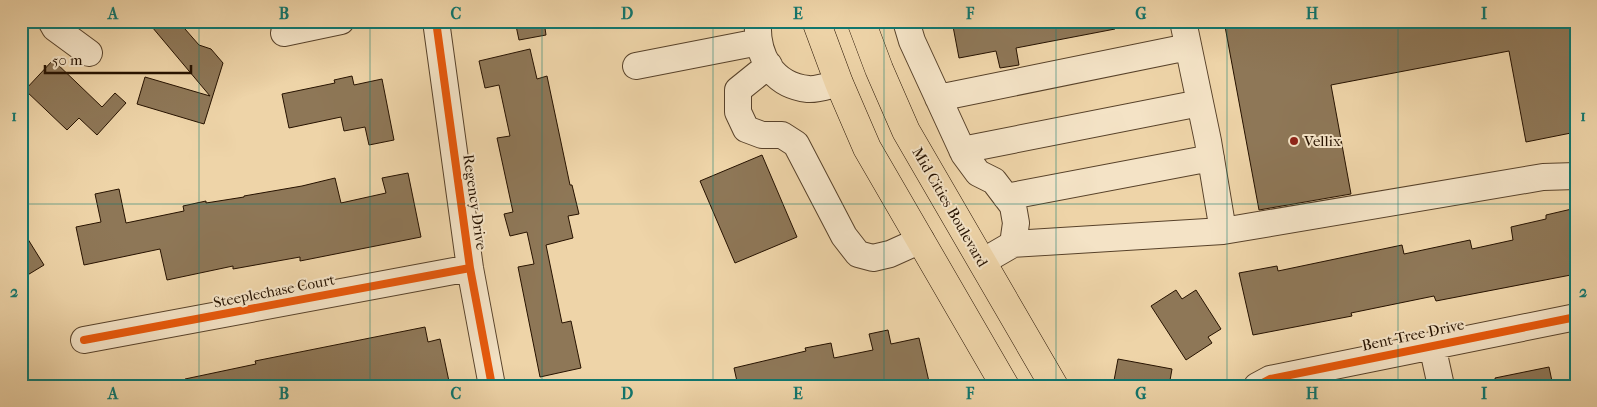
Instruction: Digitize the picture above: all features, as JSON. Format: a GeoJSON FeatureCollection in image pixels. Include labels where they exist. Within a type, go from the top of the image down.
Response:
{"type":"FeatureCollection","features":[{"type":"Feature","properties":{"kind":"main road"},"geometry":{"type":"LineString","coordinates":[[816,21],[839,83],[867,148],[1006,386]]}},
{"type":"Feature","properties":{"kind":"main road","name":"Mid Cities Boulevard"},"geometry":{"type":"LineString","coordinates":[[861,21],[906,132],[1054,386]]}},
{"type":"Feature","properties":{"kind":"main road"},"geometry":{"type":"LineString","coordinates":[[839,83],[879,69]]}},
{"type":"Feature","properties":{"kind":"street"},"geometry":{"type":"LineString","coordinates":[[51,21],[55,28],[89,53]]}},
{"type":"Feature","properties":{"kind":"street"},"geometry":{"type":"LineString","coordinates":[[284,34],[342,21]]}},
{"type":"Feature","properties":{"kind":"street","name":"Regency Drive"},"geometry":{"type":"LineString","coordinates":[[436,21],[470,268],[492,386]]}},
{"type":"Feature","properties":{"kind":"street"},"geometry":{"type":"LineString","coordinates":[[906,21],[912,41],[962,150],[978,173],[994,181],[1013,206],[1016,223],[1013,244]]}},
{"type":"Feature","properties":{"kind":"street"},"geometry":{"type":"LineString","coordinates":[[1183,21],[1211,158],[1223,231]]}},
{"type":"Feature","properties":{"kind":"street"},"geometry":{"type":"LineString","coordinates":[[762,43],[780,80],[809,90],[839,83]]}},
{"type":"Feature","properties":{"kind":"street"},"geometry":{"type":"LineString","coordinates":[[636,66],[762,43]]}},
{"type":"Feature","properties":{"kind":"street"},"geometry":{"type":"LineString","coordinates":[[762,43],[738,90],[738,112],[746,129],[762,135],[782,136],[796,144],[844,236],[858,254],[873,258],[890,254],[921,240]]}},
{"type":"Feature","properties":{"kind":"street"},"geometry":{"type":"LineString","coordinates":[[938,98],[1188,47]]}},
{"type":"Feature","properties":{"kind":"street"},"geometry":{"type":"LineString","coordinates":[[962,150],[1200,103]]}},
{"type":"Feature","properties":{"kind":"street"},"geometry":{"type":"LineString","coordinates":[[1006,197],[1211,158]]}},
{"type":"Feature","properties":{"kind":"street"},"geometry":{"type":"LineString","coordinates":[[982,262],[1013,244],[1223,231],[1544,177],[1576,176]]}},
{"type":"Feature","properties":{"kind":"street","name":"Steeplechase Court"},"geometry":{"type":"LineString","coordinates":[[84,340],[470,268]]}},
{"type":"Feature","properties":{"kind":"street","name":"Bent Tree Drive"},"geometry":{"type":"LineString","coordinates":[[1257,386],[1270,379],[1576,316]]}},
{"type":"Feature","properties":{"kind":"street"},"geometry":{"type":"LineString","coordinates":[[1432,345],[1440,386]]}},
{"type":"Feature","properties":{"kind":"building"},"geometry":{"type":"Polygon","coordinates":[[[147,21],[178,21],[199,45],[211,49],[223,63],[204,124],[137,104],[145,77],[210,96],[147,21]]]}},
{"type":"Feature","properties":{"kind":"building"},"geometry":{"type":"Polygon","coordinates":[[[515,21],[544,21],[546,35],[519,40],[515,21]]]}},
{"type":"Feature","properties":{"kind":"building"},"geometry":{"type":"Polygon","coordinates":[[[952,21],[1114,21],[1115,29],[1016,48],[1019,65],[1000,68],[996,51],[959,58],[952,21]]]}},
{"type":"Feature","properties":{"kind":"building"},"geometry":{"type":"Polygon","coordinates":[[[1224,21],[1576,21],[1576,132],[1526,142],[1509,51],[1331,85],[1351,194],[1259,210],[1224,21]]]}},
{"type":"Feature","properties":{"kind":"building"},"geometry":{"type":"Polygon","coordinates":[[[530,49],[537,79],[547,76],[570,185],[572,185],[579,214],[568,216],[573,238],[546,245],[562,323],[571,321],[581,368],[540,377],[518,267],[534,264],[527,232],[510,236],[504,214],[513,212],[497,138],[510,136],[499,85],[485,88],[479,61],[530,49]]]}},
{"type":"Feature","properties":{"kind":"building"},"geometry":{"type":"Polygon","coordinates":[[[53,60],[102,107],[115,93],[126,103],[97,135],[79,118],[67,130],[25,90],[53,60]]]}},
{"type":"Feature","properties":{"kind":"building"},"geometry":{"type":"Polygon","coordinates":[[[352,76],[354,85],[382,79],[394,140],[369,145],[365,127],[344,131],[341,117],[289,128],[282,94],[335,83],[334,80],[352,76]]]}},
{"type":"Feature","properties":{"kind":"building"},"geometry":{"type":"Polygon","coordinates":[[[762,155],[797,237],[735,263],[700,181],[762,155]]]}},
{"type":"Feature","properties":{"kind":"building"},"geometry":{"type":"Polygon","coordinates":[[[408,173],[421,237],[300,261],[300,257],[233,269],[233,266],[167,280],[160,249],[84,265],[76,227],[101,222],[95,194],[119,189],[126,223],[184,211],[183,206],[206,201],[206,203],[244,197],[335,178],[341,203],[386,193],[382,178],[408,173]]]}},
{"type":"Feature","properties":{"kind":"building"},"geometry":{"type":"Polygon","coordinates":[[[1576,208],[1576,274],[1436,301],[1434,296],[1351,313],[1352,316],[1253,335],[1239,273],[1277,266],[1278,271],[1402,245],[1404,254],[1470,240],[1472,249],[1513,240],[1511,227],[1546,219],[1546,215],[1576,208]]]}},
{"type":"Feature","properties":{"kind":"building"},"geometry":{"type":"Polygon","coordinates":[[[21,228],[44,265],[21,279],[21,228]]]}},
{"type":"Feature","properties":{"kind":"building"},"geometry":{"type":"Polygon","coordinates":[[[1176,290],[1182,299],[1196,290],[1221,329],[1208,337],[1212,343],[1186,360],[1151,306],[1176,290]]]}},
{"type":"Feature","properties":{"kind":"building"},"geometry":{"type":"Polygon","coordinates":[[[425,327],[428,342],[440,339],[450,386],[185,386],[185,379],[256,364],[255,361],[425,327]]]}},
{"type":"Feature","properties":{"kind":"building"},"geometry":{"type":"Polygon","coordinates":[[[888,330],[891,344],[919,338],[930,386],[738,386],[734,368],[806,351],[805,348],[831,343],[834,358],[873,350],[869,334],[888,330]]]}},
{"type":"Feature","properties":{"kind":"building"},"geometry":{"type":"Polygon","coordinates":[[[1118,359],[1172,369],[1169,386],[1113,386],[1118,359]]]}},
{"type":"Feature","properties":{"kind":"building"},"geometry":{"type":"Polygon","coordinates":[[[1549,367],[1553,386],[1496,386],[1495,378],[1549,367]]]}},
{"type":"Feature","properties":{"kind":"cycle path"},"geometry":{"type":"LineString","coordinates":[[436,21],[470,268],[492,386]]}},
{"type":"Feature","properties":{"kind":"cycle path"},"geometry":{"type":"LineString","coordinates":[[84,340],[470,268]]}},
{"type":"Feature","properties":{"kind":"cycle path"},"geometry":{"type":"LineString","coordinates":[[1257,386],[1270,379],[1576,317]]}},
{"type":"Feature","properties":{"kind":"place","name":"Vellix"},"geometry":{"type":"Point","coordinates":[1294,141]}}]}
